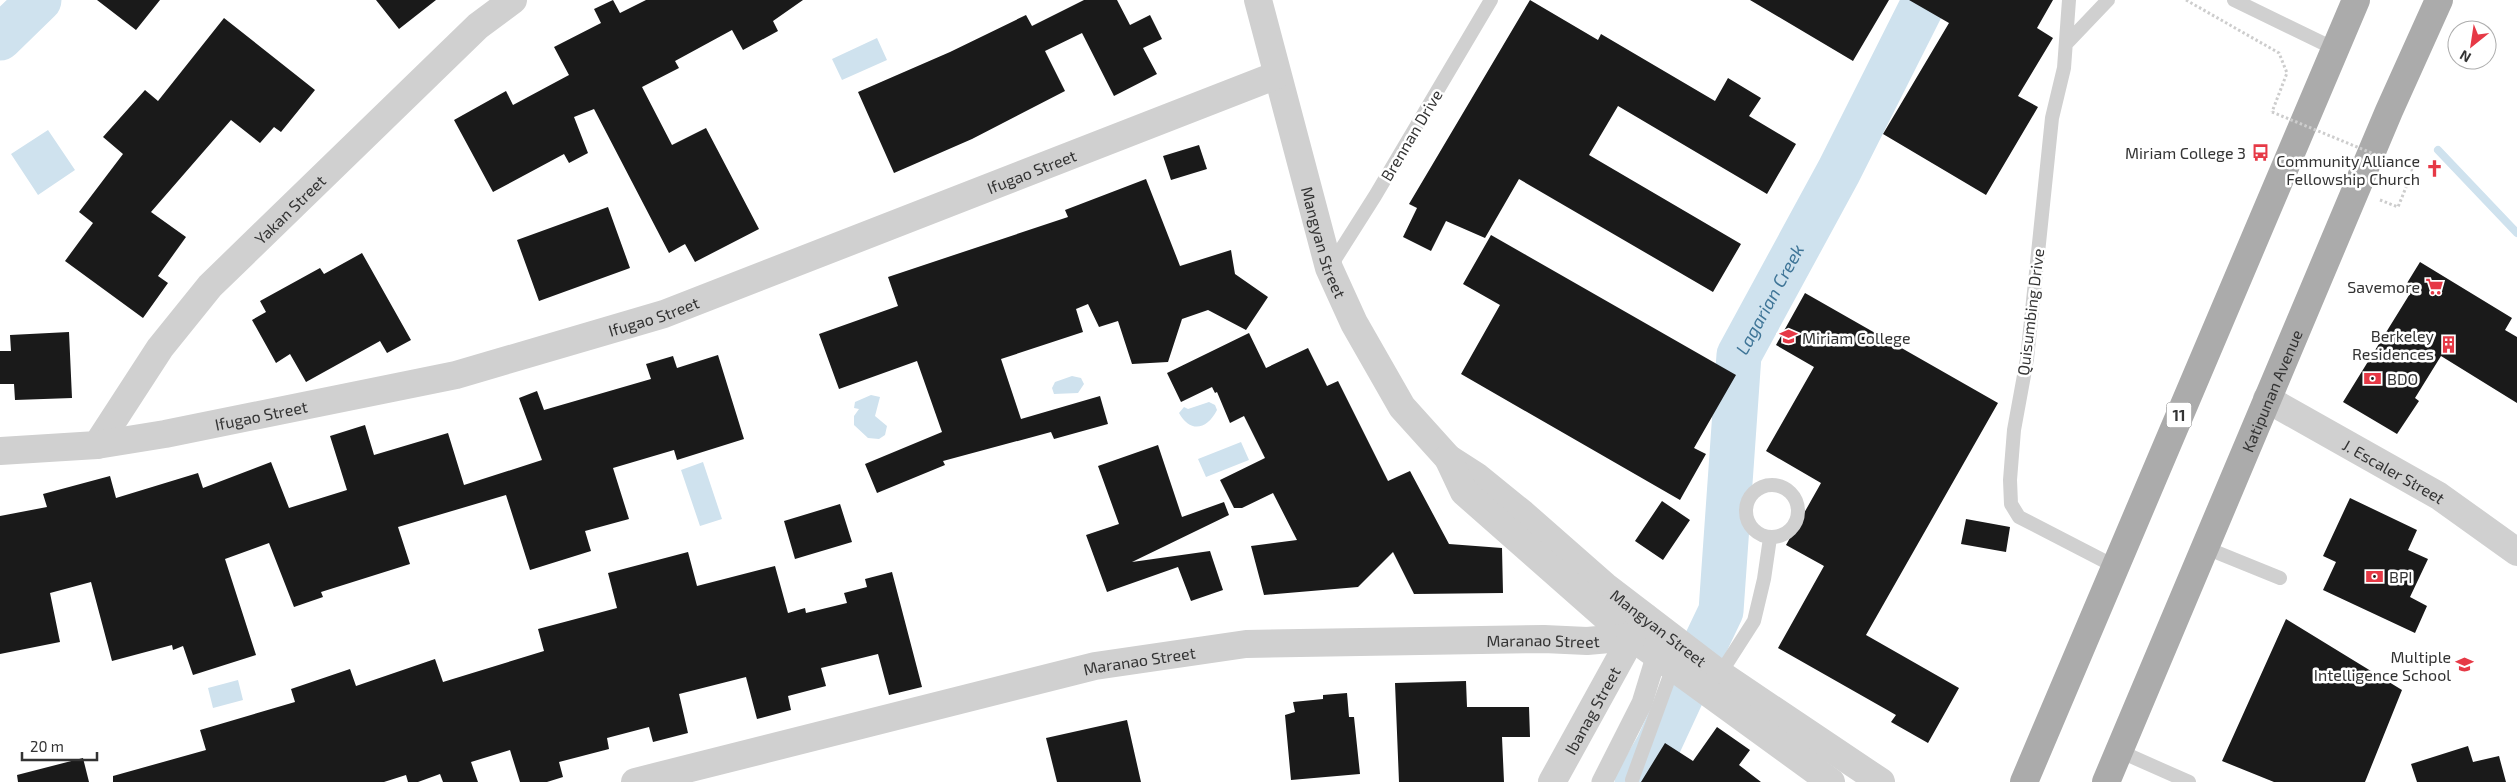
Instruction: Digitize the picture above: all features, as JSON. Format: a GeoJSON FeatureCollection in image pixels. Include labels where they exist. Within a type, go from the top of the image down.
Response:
{"type":"FeatureCollection","features":[{"type":"Feature","properties":{"kind":"main road","name":"11"},"geometry":{"type":"LineString","coordinates":[[2024,782],[2114,566],[2356,0]]}},
{"type":"Feature","properties":{"kind":"main road","name":"Katipunan Avenue"},"geometry":{"type":"LineString","coordinates":[[2106,782],[2389,111],[2439,0]]}},
{"type":"Feature","properties":{"kind":"street","name":"Yakan Street"},"geometry":{"type":"LineString","coordinates":[[97,445],[160,348],[210,286],[478,26],[513,0]]}},
{"type":"Feature","properties":{"kind":"street","name":"Mangyan Street"},"geometry":{"type":"LineString","coordinates":[[1258,0],[1329,268],[1354,323],[1402,407],[1448,458],[1476,476],[1523,514],[1605,586],[1665,661],[1831,782]]}},
{"type":"Feature","properties":{"kind":"street","name":"Ifugao Street"},"geometry":{"type":"LineString","coordinates":[[0,451],[97,445],[165,434],[456,375],[664,314],[1277,74]]}},
{"type":"Feature","properties":{"kind":"street","name":"J. Escaler Street"},"geometry":{"type":"LineString","coordinates":[[2267,399],[2439,496],[2517,552]]}},
{"type":"Feature","properties":{"kind":"street","name":"Mangyan Street"},"geometry":{"type":"LineString","coordinates":[[1638,627],[1720,674],[1881,782]]}},
{"type":"Feature","properties":{"kind":"street","name":"Maranao Street"},"geometry":{"type":"LineString","coordinates":[[635,782],[1095,666],[1236,645],[1587,641],[1638,627]]}},
{"type":"Feature","properties":{"kind":"street","name":"Ibanag Street"},"geometry":{"type":"LineString","coordinates":[[1552,782],[1613,668],[1638,627]]}},
{"type":"Feature","properties":{"kind":"street"},"geometry":{"type":"LineString","coordinates":[[1602,782],[1665,661]]}},
{"type":"Feature","properties":{"kind":"lane","name":"Brennan Drive"},"geometry":{"type":"LineString","coordinates":[[1329,268],[1375,196],[1491,0]]}},
{"type":"Feature","properties":{"kind":"lane","name":"Quisumbing Drive"},"geometry":{"type":"LineString","coordinates":[[2069,0],[2064,68],[2052,118],[2027,358],[2014,430],[2010,480],[2011,504],[2019,517],[2114,566]]}},
{"type":"Feature","properties":{"kind":"lane"},"geometry":{"type":"LineString","coordinates":[[2066,44],[2108,0]]}},
{"type":"Feature","properties":{"kind":"lane"},"geometry":{"type":"LineString","coordinates":[[2234,0],[2335,49]]}},
{"type":"Feature","properties":{"kind":"lane"},"geometry":{"type":"LineString","coordinates":[[1720,674],[1754,621],[1764,579],[1770,538]]}},
{"type":"Feature","properties":{"kind":"lane"},"geometry":{"type":"LineString","coordinates":[[2206,548],[2280,578]]}},
{"type":"Feature","properties":{"kind":"lane"},"geometry":{"type":"LineString","coordinates":[[1632,780],[1665,661]]}},
{"type":"Feature","properties":{"kind":"lane"},"geometry":{"type":"LineString","coordinates":[[2119,751],[2189,782]]}},
{"type":"Feature","properties":{"kind":"path"},"geometry":{"type":"LineString","coordinates":[[2186,0],[2279,53],[2287,74],[2272,112],[2413,170],[2398,207]]}},
{"type":"Feature","properties":{"kind":"water"},"geometry":{"type":"Polygon","coordinates":[[[877,38],[887,60],[842,80],[832,59],[877,38]]]}},
{"type":"Feature","properties":{"kind":"water"},"geometry":{"type":"Polygon","coordinates":[[[48,130],[75,170],[38,195],[11,154],[48,130]]]}},
{"type":"Feature","properties":{"kind":"water"},"geometry":{"type":"Polygon","coordinates":[[[1072,376],[1081,378],[1084,384],[1078,393],[1054,394],[1052,388],[1055,382],[1072,376]]]}},
{"type":"Feature","properties":{"kind":"water"},"geometry":{"type":"Polygon","coordinates":[[[871,395],[880,397],[875,416],[887,426],[885,435],[879,439],[868,438],[854,425],[854,416],[859,409],[854,408],[855,402],[871,395]]]}},
{"type":"Feature","properties":{"kind":"water"},"geometry":{"type":"Polygon","coordinates":[[[1209,402],[1215,405],[1217,410],[1213,417],[1203,425],[1193,426],[1188,424],[1179,413],[1184,407],[1188,409],[1209,402]]]}},
{"type":"Feature","properties":{"kind":"water"},"geometry":{"type":"Polygon","coordinates":[[[1241,442],[1249,460],[1206,477],[1198,459],[1241,442]]]}},
{"type":"Feature","properties":{"kind":"water"},"geometry":{"type":"Polygon","coordinates":[[[703,462],[722,519],[700,526],[681,470],[703,462]]]}},
{"type":"Feature","properties":{"kind":"water"},"geometry":{"type":"Polygon","coordinates":[[[238,680],[243,700],[213,708],[208,688],[238,680]]]}},
{"type":"Feature","properties":{"kind":"building"},"geometry":{"type":"Polygon","coordinates":[[[97,0],[160,0],[136,30],[97,0]]]}},
{"type":"Feature","properties":{"kind":"building"},"geometry":{"type":"Polygon","coordinates":[[[376,0],[436,0],[399,29],[376,0]]]}},
{"type":"Feature","properties":{"kind":"building"},"geometry":{"type":"Polygon","coordinates":[[[613,0],[620,13],[646,0],[803,0],[773,21],[778,31],[743,50],[732,30],[675,61],[679,68],[642,87],[672,145],[706,128],[759,229],[695,262],[685,244],[669,253],[594,109],[574,117],[588,153],[569,163],[564,154],[493,192],[454,120],[506,91],[513,105],[569,75],[554,47],[601,23],[594,9],[613,0]]]}},
{"type":"Feature","properties":{"kind":"building"},"geometry":{"type":"Polygon","coordinates":[[[1084,0],[1117,0],[1130,25],[1150,15],[1162,39],[1143,48],[1157,74],[1114,96],[1082,33],[1045,51],[1065,91],[972,139],[894,173],[858,92],[950,52],[1026,15],[1032,26],[1084,0]]]}},
{"type":"Feature","properties":{"kind":"building"},"geometry":{"type":"Polygon","coordinates":[[[1530,0],[1598,40],[1601,34],[1715,101],[1728,78],[1761,98],[1749,116],[1796,144],[1767,194],[1618,106],[1589,155],[1741,244],[1713,292],[1519,179],[1485,238],[1446,221],[1431,251],[1403,237],[1417,208],[1409,204],[1530,0]]]}},
{"type":"Feature","properties":{"kind":"building"},"geometry":{"type":"Polygon","coordinates":[[[1750,0],[1889,0],[1853,61],[1750,0]]]}},
{"type":"Feature","properties":{"kind":"building"},"geometry":{"type":"Polygon","coordinates":[[[1909,0],[2053,0],[2037,28],[2053,38],[2018,96],[2038,107],[1986,195],[1883,134],[1949,23],[1909,0]]]}},
{"type":"Feature","properties":{"kind":"building"},"geometry":{"type":"Polygon","coordinates":[[[224,18],[315,90],[281,132],[274,127],[260,143],[231,120],[151,212],[186,237],[158,276],[168,283],[143,318],[65,261],[93,223],[79,212],[123,154],[103,137],[145,90],[158,101],[224,18]]]}},
{"type":"Feature","properties":{"kind":"building"},"geometry":{"type":"Polygon","coordinates":[[[1199,145],[1207,169],[1171,180],[1163,156],[1199,145]]]}},
{"type":"Feature","properties":{"kind":"building"},"geometry":{"type":"Polygon","coordinates":[[[1146,179],[1180,266],[1231,250],[1235,274],[1268,297],[1246,330],[1208,310],[1182,319],[1168,362],[1132,364],[1118,321],[1099,327],[1088,304],[1076,309],[1083,332],[1001,359],[1021,419],[1100,396],[1108,424],[1054,439],[1051,432],[943,461],[945,465],[877,493],[865,464],[942,432],[917,361],[839,389],[819,334],[898,306],[888,277],[1068,217],[1065,210],[1146,179]]]}},
{"type":"Feature","properties":{"kind":"building"},"geometry":{"type":"Polygon","coordinates":[[[608,207],[630,268],[539,301],[517,240],[608,207]]]}},
{"type":"Feature","properties":{"kind":"building"},"geometry":{"type":"Polygon","coordinates":[[[1491,235],[1736,375],[1694,448],[1706,454],[1680,500],[1461,374],[1500,305],[1463,284],[1491,235]]]}},
{"type":"Feature","properties":{"kind":"building"},"geometry":{"type":"Polygon","coordinates":[[[362,253],[411,340],[387,353],[380,341],[306,382],[290,354],[276,363],[252,320],[266,312],[260,301],[320,268],[324,274],[362,253]]]}},
{"type":"Feature","properties":{"kind":"building","name":"Berkeley Residences"},"geometry":{"type":"Polygon","coordinates":[[[2420,262],[2512,318],[2505,330],[2517,337],[2517,403],[2441,356],[2415,398],[2419,401],[2397,434],[2343,402],[2411,292],[2404,288],[2420,262]]]}},
{"type":"Feature","properties":{"kind":"building"},"geometry":{"type":"Polygon","coordinates":[[[1805,293],[1998,403],[1866,635],[1959,688],[1928,743],[1891,722],[1896,715],[1778,648],[1824,566],[1786,545],[1821,483],[1766,451],[1814,367],[1776,345],[1805,293]]]}},
{"type":"Feature","properties":{"kind":"building"},"geometry":{"type":"Polygon","coordinates":[[[69,332],[72,398],[15,400],[14,384],[0,384],[0,351],[11,351],[10,335],[69,332]]]}},
{"type":"Feature","properties":{"kind":"building"},"geometry":{"type":"Polygon","coordinates":[[[1249,333],[1266,368],[1308,348],[1327,386],[1338,381],[1388,481],[1410,471],[1449,544],[1502,548],[1503,593],[1414,594],[1393,552],[1358,587],[1264,595],[1251,546],[1297,540],[1273,493],[1242,508],[1234,508],[1220,480],[1265,458],[1244,416],[1230,423],[1217,392],[1215,393],[1212,387],[1181,402],[1167,373],[1249,333]]]}},
{"type":"Feature","properties":{"kind":"building"},"geometry":{"type":"Polygon","coordinates":[[[718,355],[744,439],[677,460],[674,450],[613,468],[629,519],[585,531],[591,551],[530,570],[506,495],[398,527],[410,564],[321,592],[323,597],[294,607],[269,543],[225,559],[256,655],[193,675],[183,646],[173,650],[172,645],[112,661],[91,582],[50,593],[60,642],[0,654],[0,516],[47,507],[43,494],[110,476],[116,498],[198,473],[203,488],[271,462],[289,508],[347,490],[330,436],[365,425],[374,455],[448,433],[464,485],[542,460],[519,398],[537,391],[544,410],[651,379],[646,364],[673,356],[677,368],[718,355]]]}},
{"type":"Feature","properties":{"kind":"building"},"geometry":{"type":"Polygon","coordinates":[[[1158,445],[1182,517],[1224,502],[1229,515],[1132,562],[1210,551],[1223,590],[1191,601],[1178,567],[1107,592],[1086,535],[1119,524],[1098,466],[1158,445]]]}},
{"type":"Feature","properties":{"kind":"building","name":"BPI"},"geometry":{"type":"Polygon","coordinates":[[[2350,498],[2417,530],[2408,550],[2428,559],[2410,597],[2427,606],[2415,633],[2323,590],[2336,562],[2323,556],[2350,498]]]}},
{"type":"Feature","properties":{"kind":"building"},"geometry":{"type":"Polygon","coordinates":[[[1662,501],[1690,520],[1663,560],[1635,541],[1662,501]]]}},
{"type":"Feature","properties":{"kind":"building"},"geometry":{"type":"Polygon","coordinates":[[[840,504],[852,542],[795,559],[784,521],[840,504]]]}},
{"type":"Feature","properties":{"kind":"building"},"geometry":{"type":"Polygon","coordinates":[[[1966,519],[2010,527],[2006,552],[1961,544],[1966,519]]]}},
{"type":"Feature","properties":{"kind":"building"},"geometry":{"type":"Polygon","coordinates":[[[688,552],[697,586],[775,566],[788,613],[805,608],[806,613],[847,603],[844,593],[867,587],[865,579],[892,572],[922,687],[889,695],[878,654],[821,668],[826,686],[788,696],[791,710],[757,719],[746,677],[679,694],[688,733],[653,742],[649,727],[607,738],[609,749],[559,762],[563,777],[547,782],[520,782],[510,750],[471,762],[478,782],[443,782],[440,774],[418,782],[408,782],[406,775],[384,782],[113,782],[113,776],[206,750],[200,730],[295,702],[291,689],[350,669],[356,686],[435,659],[443,682],[544,651],[538,629],[617,608],[608,573],[688,552]]]}},
{"type":"Feature","properties":{"kind":"building"},"geometry":{"type":"Polygon","coordinates":[[[2286,619],[2402,690],[2365,782],[2274,782],[2222,761],[2286,619]]]}},
{"type":"Feature","properties":{"kind":"building"},"geometry":{"type":"Polygon","coordinates":[[[1466,681],[1467,707],[1529,707],[1530,737],[1502,737],[1504,782],[1399,782],[1395,683],[1466,681]]]}},
{"type":"Feature","properties":{"kind":"building"},"geometry":{"type":"Polygon","coordinates":[[[1347,693],[1349,717],[1354,717],[1360,774],[1291,780],[1285,715],[1295,712],[1293,702],[1323,699],[1323,695],[1347,693]]]}},
{"type":"Feature","properties":{"kind":"building"},"geometry":{"type":"Polygon","coordinates":[[[1127,720],[1141,782],[1057,782],[1046,738],[1127,720]]]}},
{"type":"Feature","properties":{"kind":"building"},"geometry":{"type":"Polygon","coordinates":[[[1717,727],[1750,750],[1739,765],[1761,782],[1641,782],[1665,743],[1693,761],[1717,727]]]}},
{"type":"Feature","properties":{"kind":"building"},"geometry":{"type":"Polygon","coordinates":[[[2468,746],[2473,762],[2499,756],[2506,782],[2417,782],[2411,764],[2468,746]]]}},
{"type":"Feature","properties":{"kind":"building"},"geometry":{"type":"Polygon","coordinates":[[[83,758],[89,782],[18,782],[17,775],[83,758]]]}},
{"type":"Feature","properties":{"kind":"waterway"},"geometry":{"type":"LineString","coordinates":[[0,38],[39,0]]}},
{"type":"Feature","properties":{"kind":"waterway","name":"Lagarian Creek"},"geometry":{"type":"LineString","coordinates":[[1700,655],[1721,611],[1739,355],[1839,171],[1925,0]]}},
{"type":"Feature","properties":{"kind":"waterway"},"geometry":{"type":"LineString","coordinates":[[2438,150],[2517,233]]}},
{"type":"Feature","properties":{"kind":"waterway","name":"Lagarian Creek"},"geometry":{"type":"LineString","coordinates":[[1637,782],[1658,746],[1683,692]]}},
{"type":"Feature","properties":{"kind":"place","name":"Miriam College 3"},"geometry":{"type":"Point","coordinates":[2260,152]}},
{"type":"Feature","properties":{"kind":"place","name":"Community Alliance Fellowship Church"},"geometry":{"type":"Point","coordinates":[2434,169]}},
{"type":"Feature","properties":{"kind":"place","name":"Savemore"},"geometry":{"type":"Point","coordinates":[2434,286]}},
{"type":"Feature","properties":{"kind":"place","name":"Miriam College"},"geometry":{"type":"Point","coordinates":[1788,337]}},
{"type":"Feature","properties":{"kind":"place","name":"Berkeley Residences"},"geometry":{"type":"Point","coordinates":[2448,344]}},
{"type":"Feature","properties":{"kind":"place","name":"BDO"},"geometry":{"type":"Point","coordinates":[2373,378]}},
{"type":"Feature","properties":{"kind":"place","name":"BPI"},"geometry":{"type":"Point","coordinates":[2375,576]}},
{"type":"Feature","properties":{"kind":"place","name":"Multiple Intelligence School"},"geometry":{"type":"Point","coordinates":[2465,665]}}]}
